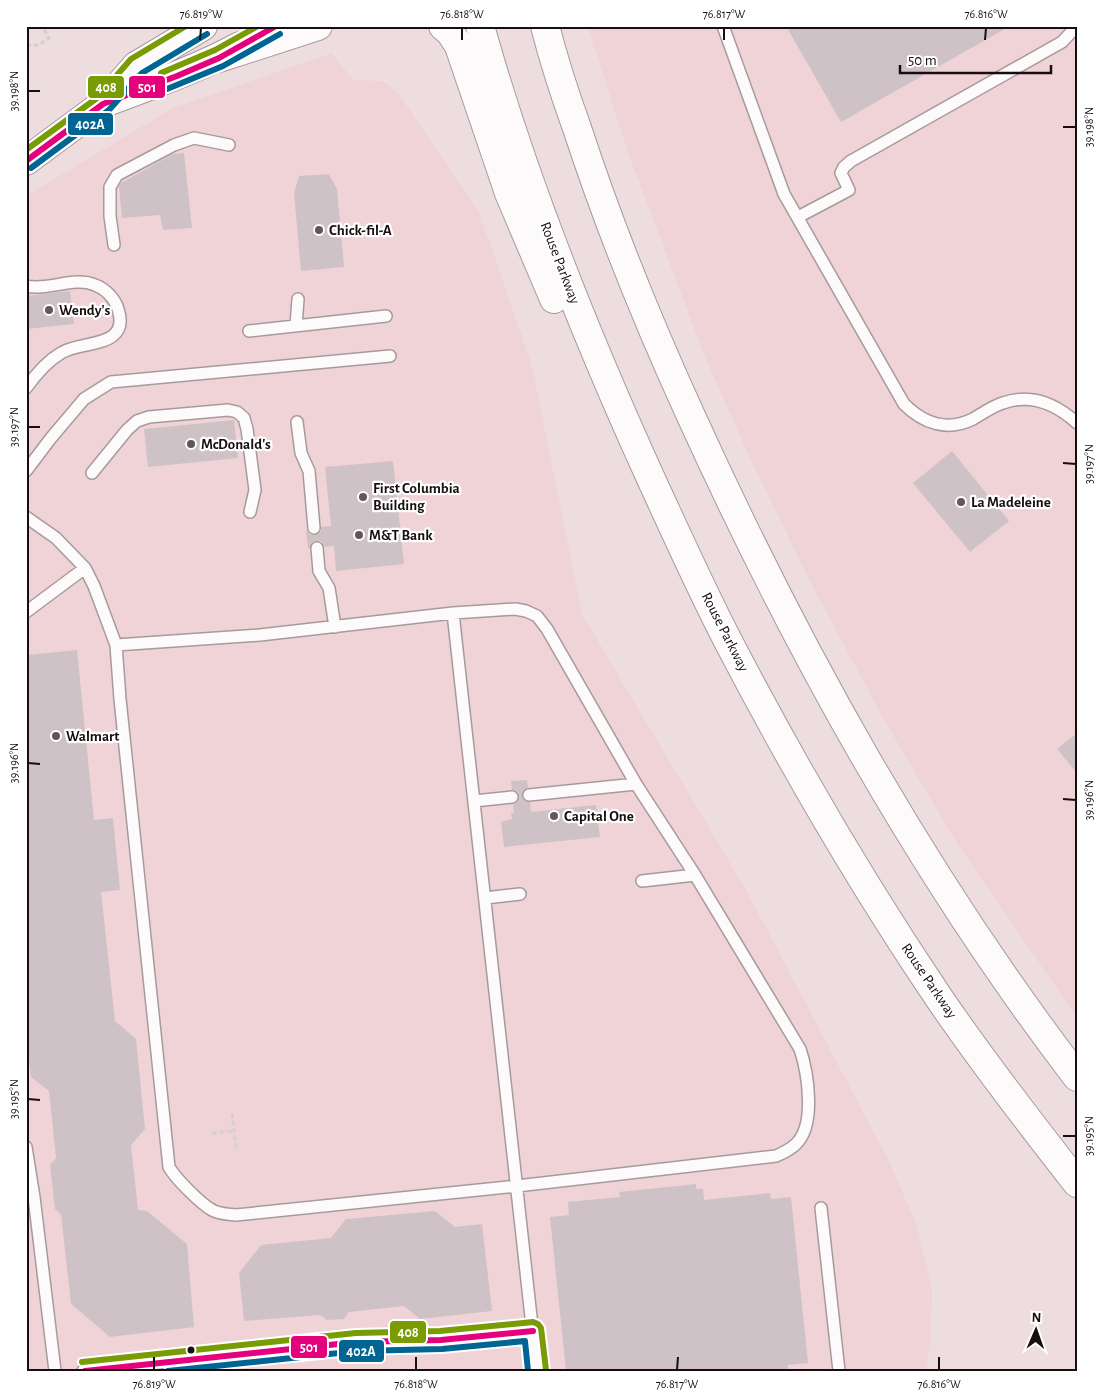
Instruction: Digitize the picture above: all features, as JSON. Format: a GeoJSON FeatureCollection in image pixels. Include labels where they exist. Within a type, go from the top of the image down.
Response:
{"type":"FeatureCollection","features":[{"type":"Feature","properties":{"kind":"main road"},"geometry":{"type":"LineString","coordinates":[[26,161],[103,104],[136,66],[203,26]]}},
{"type":"Feature","properties":{"kind":"main road"},"geometry":{"type":"LineString","coordinates":[[103,104],[218,58],[276,26]]}},
{"type":"Feature","properties":{"kind":"main road"},"geometry":{"type":"LineString","coordinates":[[218,58],[318,26]]}},
{"type":"Feature","properties":{"kind":"main road"},"geometry":{"type":"LineString","coordinates":[[443,26],[450,32],[459,46],[509,193],[552,294],[658,513],[727,640]]}},
{"type":"Feature","properties":{"kind":"main road","name":"Rouse Parkway"},"geometry":{"type":"LineString","coordinates":[[480,26],[524,167],[568,287],[609,387],[727,640],[799,771],[874,897],[940,998],[998,1081],[1077,1182]]}},
{"type":"Feature","properties":{"kind":"main road"},"geometry":{"type":"LineString","coordinates":[[545,26],[552,54],[588,164],[626,264],[721,481],[782,607],[852,736],[926,859],[991,959],[1045,1036],[1077,1077]]}},
{"type":"Feature","properties":{"kind":"main road"},"geometry":{"type":"LineString","coordinates":[[552,26],[552,54]]}},
{"type":"Feature","properties":{"kind":"lane"},"geometry":{"type":"LineString","coordinates":[[724,26],[784,194],[904,404],[914,414],[927,422],[940,426],[954,425],[970,420],[1001,403],[1027,399],[1042,401],[1055,406],[1077,424]]}},
{"type":"Feature","properties":{"kind":"lane"},"geometry":{"type":"LineString","coordinates":[[798,217],[849,190],[841,173],[844,167],[851,161],[1062,42],[1076,26]]}},
{"type":"Feature","properties":{"kind":"lane"},"geometry":{"type":"LineString","coordinates":[[114,245],[110,216],[110,187],[117,176],[174,145],[194,138],[229,145]]}},
{"type":"Feature","properties":{"kind":"lane"},"geometry":{"type":"LineString","coordinates":[[26,286],[79,282],[94,284],[113,298],[120,318],[119,328],[113,336],[100,342],[63,352],[44,365],[26,388]]}},
{"type":"Feature","properties":{"kind":"lane"},"geometry":{"type":"LineString","coordinates":[[296,326],[298,300]]}},
{"type":"Feature","properties":{"kind":"lane"},"geometry":{"type":"LineString","coordinates":[[249,331],[386,316]]}},
{"type":"Feature","properties":{"kind":"lane"},"geometry":{"type":"LineString","coordinates":[[26,471],[84,399],[111,382],[390,356]]}},
{"type":"Feature","properties":{"kind":"lane"},"geometry":{"type":"LineString","coordinates":[[92,473],[127,430],[137,421],[149,417],[228,410],[237,412],[244,418],[247,428],[255,490],[250,512]]}},
{"type":"Feature","properties":{"kind":"lane"},"geometry":{"type":"LineString","coordinates":[[297,422],[301,453],[308,471],[314,528]]}},
{"type":"Feature","properties":{"kind":"lane"},"geometry":{"type":"LineString","coordinates":[[26,517],[56,538],[84,568],[94,586],[116,645],[169,1167],[175,1177],[211,1210],[222,1214],[236,1215],[517,1186],[776,1156],[789,1151],[798,1143],[804,1134],[807,1120],[808,1092],[806,1066],[800,1050],[695,875],[636,784],[547,629],[537,616],[515,609],[453,613],[260,636],[116,645]]}},
{"type":"Feature","properties":{"kind":"lane"},"geometry":{"type":"LineString","coordinates":[[317,548],[319,571],[328,588],[335,627]]}},
{"type":"Feature","properties":{"kind":"lane"},"geometry":{"type":"LineString","coordinates":[[26,612],[84,568]]}},
{"type":"Feature","properties":{"kind":"lane"},"geometry":{"type":"LineString","coordinates":[[453,613],[537,1371]]}},
{"type":"Feature","properties":{"kind":"lane"},"geometry":{"type":"LineString","coordinates":[[529,796],[636,784]]}},
{"type":"Feature","properties":{"kind":"lane"},"geometry":{"type":"LineString","coordinates":[[474,801],[512,797]]}},
{"type":"Feature","properties":{"kind":"lane"},"geometry":{"type":"LineString","coordinates":[[642,881],[695,875]]}},
{"type":"Feature","properties":{"kind":"lane"},"geometry":{"type":"LineString","coordinates":[[485,898],[520,894]]}},
{"type":"Feature","properties":{"kind":"lane"},"geometry":{"type":"LineString","coordinates":[[26,1147],[30,1197],[55,1371]]}},
{"type":"Feature","properties":{"kind":"lane"},"geometry":{"type":"LineString","coordinates":[[821,1208],[839,1371]]}},
{"type":"Feature","properties":{"kind":"lane"},"geometry":{"type":"LineString","coordinates":[[83,1371],[357,1342],[441,1340],[533,1331]]}},
{"type":"Feature","properties":{"kind":"path"},"geometry":{"type":"LineString","coordinates":[[26,44],[40,45],[49,38],[42,26]]}},
{"type":"Feature","properties":{"kind":"path"},"geometry":{"type":"LineString","coordinates":[[232,1113],[236,1148]]}},
{"type":"Feature","properties":{"kind":"path"},"geometry":{"type":"LineString","coordinates":[[212,1134],[234,1131]]}},
{"type":"Feature","properties":{"kind":"shaded area"},"geometry":{"type":"Polygon","coordinates":[[[588,26],[1077,26],[1077,1018],[953,837],[883,718],[814,589],[753,465],[705,357],[627,150],[588,26]]]}},
{"type":"Feature","properties":{"kind":"shaded area"},"geometry":{"type":"Polygon","coordinates":[[[332,53],[353,80],[383,81],[398,93],[479,212],[531,362],[582,614],[746,890],[890,1163],[915,1221],[932,1290],[931,1342],[925,1371],[26,1371],[26,196],[173,108],[332,53]]]}},
{"type":"Feature","properties":{"kind":"building"},"geometry":{"type":"Polygon","coordinates":[[[786,26],[1010,26],[841,122],[786,26]]]}},
{"type":"Feature","properties":{"kind":"building"},"geometry":{"type":"Polygon","coordinates":[[[184,153],[192,228],[163,230],[160,215],[122,218],[119,186],[121,183],[173,154],[184,153]]]}},
{"type":"Feature","properties":{"kind":"building","name":"Chick-fil-A"},"geometry":{"type":"Polygon","coordinates":[[[329,174],[337,189],[344,267],[301,271],[294,193],[299,176],[329,174]]]}},
{"type":"Feature","properties":{"kind":"building","name":"Wendy's"},"geometry":{"type":"Polygon","coordinates":[[[70,291],[74,324],[26,329],[26,296],[70,291]]]}},
{"type":"Feature","properties":{"kind":"building","name":"McDonald's"},"geometry":{"type":"Polygon","coordinates":[[[234,420],[238,458],[148,467],[144,429],[234,420]]]}},
{"type":"Feature","properties":{"kind":"building","name":"La Madeleine"},"geometry":{"type":"Polygon","coordinates":[[[952,451],[1009,521],[970,552],[913,483],[952,451]]]}},
{"type":"Feature","properties":{"kind":"building","name":"First Columbia Building"},"geometry":{"type":"Polygon","coordinates":[[[393,461],[404,564],[336,571],[334,546],[324,547],[321,541],[316,541],[312,542],[310,548],[308,548],[306,529],[310,535],[315,535],[321,532],[321,527],[331,526],[325,467],[393,461]]]}},
{"type":"Feature","properties":{"kind":"building"},"geometry":{"type":"Polygon","coordinates":[[[77,650],[94,820],[113,818],[120,890],[101,892],[115,1021],[136,1039],[145,1129],[131,1145],[138,1210],[147,1211],[187,1244],[194,1327],[110,1337],[71,1304],[61,1215],[55,1209],[50,1165],[56,1158],[49,1091],[31,1077],[26,1029],[26,655],[77,650]]]}},
{"type":"Feature","properties":{"kind":"building"},"geometry":{"type":"Polygon","coordinates":[[[1077,733],[1077,773],[1057,749],[1077,733]]]}},
{"type":"Feature","properties":{"kind":"building","name":"Capital One"},"geometry":{"type":"Polygon","coordinates":[[[527,780],[528,788],[522,792],[522,796],[526,802],[530,802],[531,812],[596,805],[600,837],[504,847],[501,822],[512,819],[511,813],[514,813],[513,804],[517,803],[519,797],[518,792],[512,790],[511,781],[527,780]]]}},
{"type":"Feature","properties":{"kind":"building"},"geometry":{"type":"Polygon","coordinates":[[[696,1184],[696,1189],[703,1189],[704,1200],[770,1193],[771,1199],[791,1197],[808,1363],[788,1365],[789,1371],[566,1371],[550,1217],[569,1215],[568,1202],[620,1197],[619,1192],[696,1184]]]}},
{"type":"Feature","properties":{"kind":"building"},"geometry":{"type":"Polygon","coordinates":[[[435,1211],[455,1227],[482,1224],[492,1311],[420,1319],[404,1306],[349,1312],[344,1319],[327,1320],[320,1315],[244,1321],[239,1273],[261,1245],[331,1238],[346,1219],[435,1211]]]}},
{"type":"Feature","properties":{"kind":"transit line","name":"408"},"geometry":{"type":"LineString","coordinates":[[26,150],[97,98],[131,59],[186,26]]}},
{"type":"Feature","properties":{"kind":"transit line","name":"408"},"geometry":{"type":"LineString","coordinates":[[161,73],[215,50],[258,26]]}},
{"type":"Feature","properties":{"kind":"transit line","name":"501"},"geometry":{"type":"LineString","coordinates":[[26,161],[103,104],[219,58],[276,26]]}},
{"type":"Feature","properties":{"kind":"transit line","name":"402A"},"geometry":{"type":"LineString","coordinates":[[31,168],[109,110],[142,73],[207,34]]}},
{"type":"Feature","properties":{"kind":"transit line","name":"402A"},"geometry":{"type":"LineString","coordinates":[[167,89],[223,66],[280,34]]}},
{"type":"Feature","properties":{"kind":"transit line","name":"408"},"geometry":{"type":"LineString","coordinates":[[82,1362],[356,1333],[440,1331],[533,1322],[541,1328],[546,1370]]}},
{"type":"Feature","properties":{"kind":"transit line","name":"501"},"geometry":{"type":"LineString","coordinates":[[85,1371],[357,1342],[441,1340],[533,1331]]}},
{"type":"Feature","properties":{"kind":"transit line","name":"402A"},"geometry":{"type":"LineString","coordinates":[[168,1371],[358,1351],[442,1349],[525,1341],[528,1371]]}},
{"type":"Feature","properties":{"kind":"place","name":"Chick-fil-A"},"geometry":{"type":"Point","coordinates":[319,230]}},
{"type":"Feature","properties":{"kind":"place","name":"Wendy's"},"geometry":{"type":"Point","coordinates":[49,310]}},
{"type":"Feature","properties":{"kind":"place","name":"McDonald's"},"geometry":{"type":"Point","coordinates":[191,444]}},
{"type":"Feature","properties":{"kind":"place","name":"First Columbia Building"},"geometry":{"type":"Point","coordinates":[363,497]}},
{"type":"Feature","properties":{"kind":"place","name":"La Madeleine"},"geometry":{"type":"Point","coordinates":[961,502]}},
{"type":"Feature","properties":{"kind":"place","name":"M&T Bank"},"geometry":{"type":"Point","coordinates":[359,535]}},
{"type":"Feature","properties":{"kind":"place","name":"Walmart"},"geometry":{"type":"Point","coordinates":[56,736]}},
{"type":"Feature","properties":{"kind":"place","name":"Capital One"},"geometry":{"type":"Point","coordinates":[554,816]}}]}
